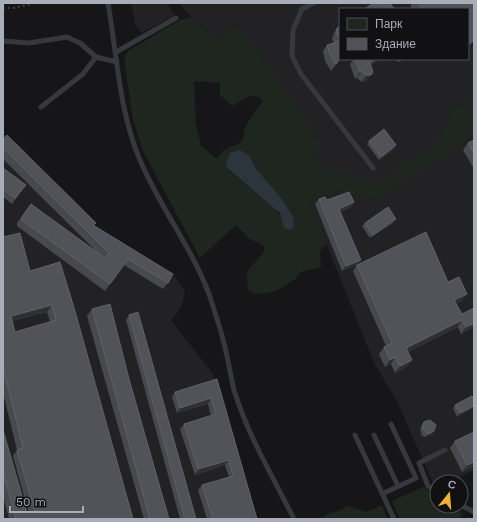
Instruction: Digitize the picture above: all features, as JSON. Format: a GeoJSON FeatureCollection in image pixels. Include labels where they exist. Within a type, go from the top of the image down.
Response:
{"type":"FeatureCollection","features":[{"type":"Feature","properties":{"kind":"lane"},"geometry":{"type":"LineString","coordinates":[[108,3],[126,117],[140,160],[161,203],[196,264],[208,293],[226,350],[234,390],[255,446],[294,519]]}},
{"type":"Feature","properties":{"kind":"lane"},"geometry":{"type":"LineString","coordinates":[[313,3],[302,10],[293,30],[292,56],[301,74],[373,168]]}},
{"type":"Feature","properties":{"kind":"lane"},"geometry":{"type":"LineString","coordinates":[[116,52],[176,18]]}},
{"type":"Feature","properties":{"kind":"lane"},"geometry":{"type":"LineString","coordinates":[[3,42],[29,43],[67,37],[80,43],[96,57],[117,62]]}},
{"type":"Feature","properties":{"kind":"lane"},"geometry":{"type":"LineString","coordinates":[[41,107],[83,74],[96,57]]}},
{"type":"Feature","properties":{"kind":"lane"},"geometry":{"type":"LineString","coordinates":[[382,494],[416,478],[391,424]]}},
{"type":"Feature","properties":{"kind":"lane"},"geometry":{"type":"LineString","coordinates":[[355,435],[394,519]]}},
{"type":"Feature","properties":{"kind":"lane"},"geometry":{"type":"LineString","coordinates":[[374,435],[398,486]]}},
{"type":"Feature","properties":{"kind":"lane"},"geometry":{"type":"LineString","coordinates":[[429,487],[419,463],[444,450]]}},
{"type":"Feature","properties":{"kind":"path"},"geometry":{"type":"LineString","coordinates":[[3,8],[14,8],[35,3]]}},
{"type":"Feature","properties":{"kind":"shaded area"},"geometry":{"type":"Polygon","coordinates":[[[131,3],[167,3],[175,15],[141,33],[135,25],[131,3]]]}},
{"type":"Feature","properties":{"kind":"shaded area"},"geometry":{"type":"Polygon","coordinates":[[[179,3],[474,3],[474,470],[466,474],[429,474],[396,399],[375,365],[309,201],[330,177],[311,152],[322,143],[237,24],[218,38],[197,24],[179,3]]]}},
{"type":"Feature","properties":{"kind":"shaded area"},"geometry":{"type":"Polygon","coordinates":[[[3,134],[20,146],[58,191],[99,229],[175,277],[182,286],[185,293],[181,308],[171,320],[213,374],[255,519],[3,519],[3,134]]]}},
{"type":"Feature","properties":{"kind":"shaded area"},"geometry":{"type":"Polygon","coordinates":[[[240,150],[249,155],[257,170],[281,198],[294,218],[293,228],[289,230],[284,228],[280,213],[227,168],[226,163],[230,153],[240,150]]]}},
{"type":"Feature","properties":{"kind":"green space"},"geometry":{"type":"Polygon","coordinates":[[[191,17],[197,24],[218,38],[238,24],[322,143],[312,152],[330,177],[335,173],[347,172],[360,180],[376,182],[389,180],[400,165],[432,148],[454,108],[474,97],[474,136],[375,200],[341,190],[310,201],[327,243],[320,251],[321,267],[303,271],[296,279],[272,292],[263,294],[254,293],[249,291],[247,283],[248,272],[264,251],[264,246],[250,239],[236,225],[200,258],[143,151],[133,120],[124,60],[128,51],[180,20],[191,17]],[[194,81],[196,124],[201,146],[217,159],[227,148],[242,141],[246,126],[263,102],[259,97],[249,96],[232,106],[220,95],[220,83],[194,81]],[[249,155],[227,169],[273,206],[282,218],[294,218],[257,170],[249,155]]]}},
{"type":"Feature","properties":{"kind":"green space"},"geometry":{"type":"Polygon","coordinates":[[[423,487],[429,491],[429,514],[462,515],[459,519],[400,519],[392,501],[423,487]]]}},
{"type":"Feature","properties":{"kind":"green space"},"geometry":{"type":"Polygon","coordinates":[[[382,505],[387,519],[321,519],[329,513],[339,511],[348,506],[366,512],[382,505]]]}},
{"type":"Feature","properties":{"kind":"building"},"geometry":{"type":"Polygon","coordinates":[[[373,3],[390,3],[393,8],[366,8],[373,3]]]}},
{"type":"Feature","properties":{"kind":"building"},"geometry":{"type":"Polygon","coordinates":[[[418,3],[474,3],[474,40],[469,44],[469,8],[421,7],[418,3]]]}},
{"type":"Feature","properties":{"kind":"building"},"geometry":{"type":"Polygon","coordinates":[[[339,27],[339,37],[336,33],[337,28],[339,27]]]}},
{"type":"Feature","properties":{"kind":"building"},"geometry":{"type":"Polygon","coordinates":[[[339,41],[339,60],[336,64],[330,54],[327,45],[339,41]]]}},
{"type":"Feature","properties":{"kind":"building"},"geometry":{"type":"Polygon","coordinates":[[[355,60],[374,60],[370,63],[373,72],[371,75],[366,75],[362,71],[360,72],[355,60]]]}},
{"type":"Feature","properties":{"kind":"building"},"geometry":{"type":"Polygon","coordinates":[[[384,129],[396,145],[381,157],[369,141],[384,129]]]}},
{"type":"Feature","properties":{"kind":"building"},"geometry":{"type":"Polygon","coordinates":[[[7,135],[96,223],[93,225],[173,274],[168,283],[128,259],[110,284],[22,220],[22,217],[31,204],[105,258],[109,253],[3,148],[3,140],[7,135]]]}},
{"type":"Feature","properties":{"kind":"building"},"geometry":{"type":"Polygon","coordinates":[[[474,140],[474,154],[468,143],[474,140]]]}},
{"type":"Feature","properties":{"kind":"building"},"geometry":{"type":"Polygon","coordinates":[[[3,168],[26,185],[15,198],[3,189],[3,168]]]}},
{"type":"Feature","properties":{"kind":"building"},"geometry":{"type":"Polygon","coordinates":[[[349,192],[354,202],[339,209],[361,260],[346,266],[319,199],[325,197],[327,200],[349,192]]]}},
{"type":"Feature","properties":{"kind":"building"},"geometry":{"type":"Polygon","coordinates":[[[388,207],[396,219],[373,235],[365,223],[388,207]]]}},
{"type":"Feature","properties":{"kind":"building"},"geometry":{"type":"Polygon","coordinates":[[[426,232],[448,282],[459,277],[467,294],[454,300],[462,314],[474,308],[474,323],[466,327],[462,320],[406,348],[412,360],[400,366],[395,357],[390,360],[384,347],[392,343],[357,265],[426,232]]]}},
{"type":"Feature","properties":{"kind":"building"},"geometry":{"type":"Polygon","coordinates":[[[20,233],[30,271],[60,262],[133,519],[16,519],[3,472],[3,430],[27,513],[32,516],[35,511],[17,450],[23,448],[3,367],[3,237],[20,233]],[[52,305],[11,316],[15,332],[56,320],[52,305]]]}},
{"type":"Feature","properties":{"kind":"building"},"geometry":{"type":"Polygon","coordinates":[[[110,304],[129,379],[169,519],[150,519],[92,309],[110,304]]]}},
{"type":"Feature","properties":{"kind":"building"},"geometry":{"type":"Polygon","coordinates":[[[138,312],[196,519],[185,519],[129,315],[138,312]]]}},
{"type":"Feature","properties":{"kind":"building"},"geometry":{"type":"Polygon","coordinates":[[[217,379],[257,519],[213,519],[202,485],[233,476],[229,460],[198,469],[184,424],[216,414],[211,398],[180,408],[175,392],[217,379]]]}},
{"type":"Feature","properties":{"kind":"building"},"geometry":{"type":"Polygon","coordinates":[[[472,396],[474,399],[474,406],[460,413],[455,405],[472,396]]]}},
{"type":"Feature","properties":{"kind":"building"},"geometry":{"type":"Polygon","coordinates":[[[430,420],[436,425],[434,431],[428,434],[422,426],[424,422],[430,420]]]}},
{"type":"Feature","properties":{"kind":"building"},"geometry":{"type":"Polygon","coordinates":[[[474,432],[474,462],[467,465],[455,441],[474,432]]]}}]}
